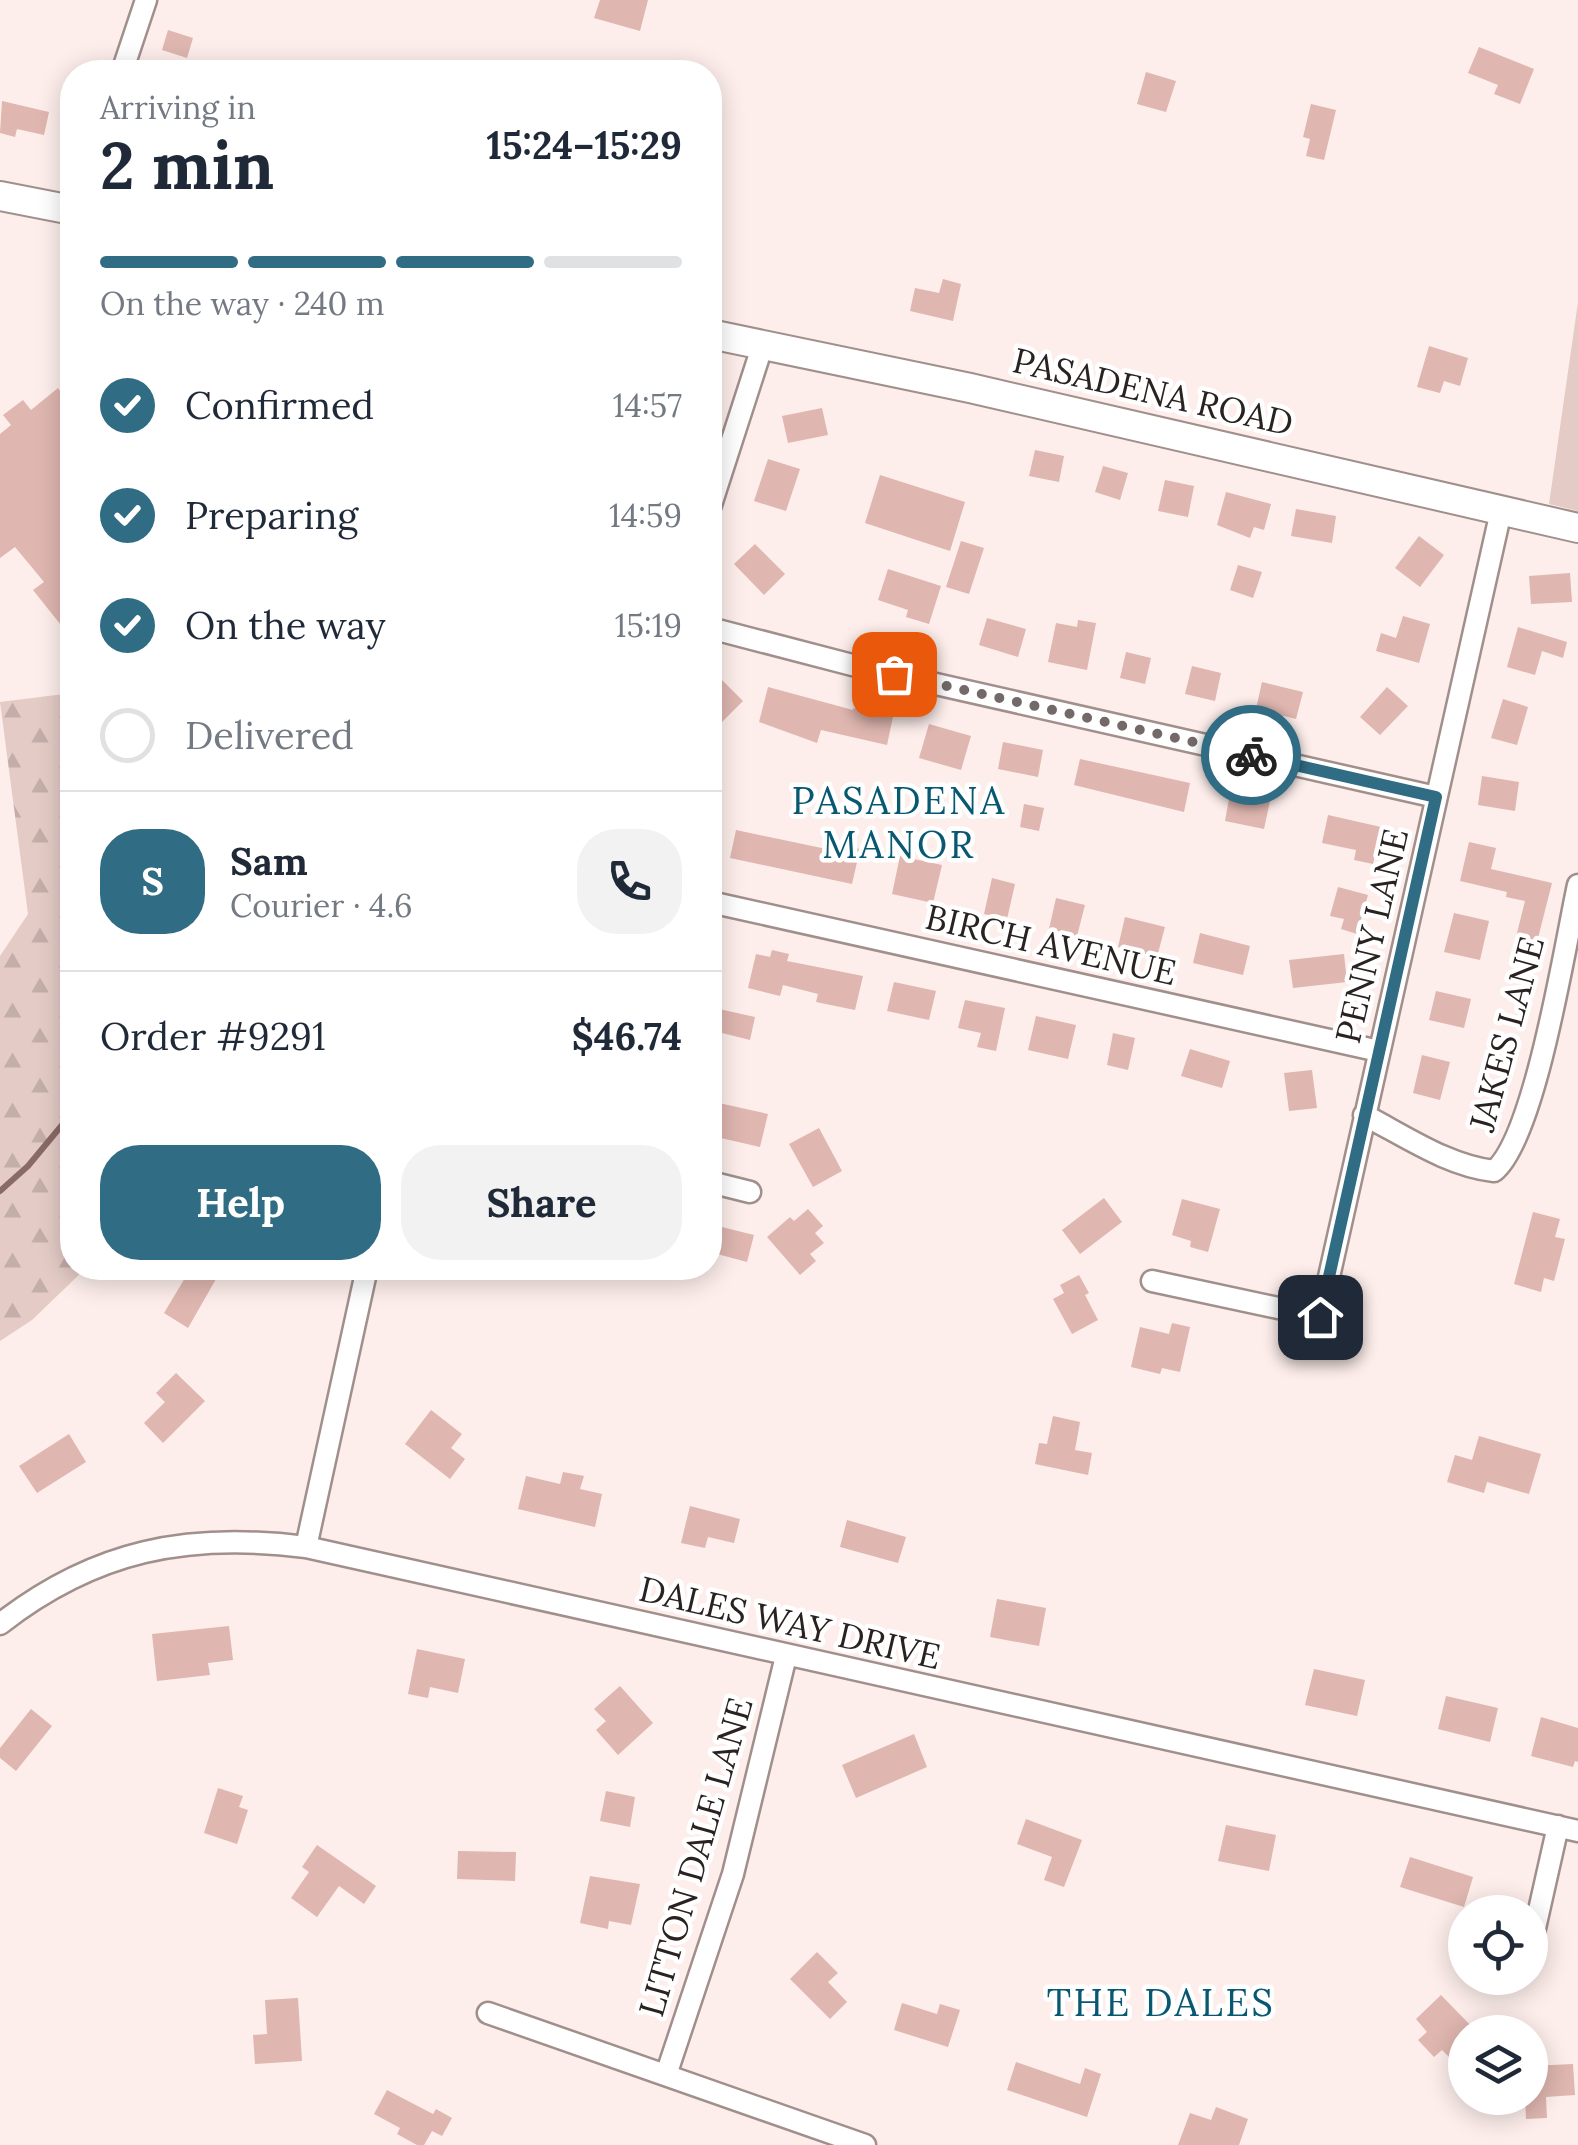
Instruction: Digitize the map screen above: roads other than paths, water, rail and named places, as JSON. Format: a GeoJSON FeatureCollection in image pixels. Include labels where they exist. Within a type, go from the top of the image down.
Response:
{"type":"FeatureCollection","features":[{"type":"Feature","properties":{"kind":"main road"},"geometry":{"type":"LineString","coordinates":[[0,196],[60,208]]}},
{"type":"Feature","properties":{"kind":"main road","name":"PASADENA ROAD"},"geometry":{"type":"LineString","coordinates":[[722,336],[970,388],[1578,528]]}},
{"type":"Feature","properties":{"kind":"street"},"geometry":{"type":"LineString","coordinates":[[126,60],[146,0]]}},
{"type":"Feature","properties":{"kind":"street"},"geometry":{"type":"LineString","coordinates":[[722,472],[764,344]]}},
{"type":"Feature","properties":{"kind":"street","name":"PENNY LANE"},"geometry":{"type":"LineString","coordinates":[[1152,1281],[1320,1317],[1501,511]]}},
{"type":"Feature","properties":{"kind":"street"},"geometry":{"type":"LineString","coordinates":[[722,631],[856,666],[1436,797]]}},
{"type":"Feature","properties":{"kind":"street","name":"JAKES LANE"},"geometry":{"type":"LineString","coordinates":[[1364,1114],[1440,1154],[1478,1169],[1494,1171],[1505,1162],[1525,1121],[1578,886]]}},
{"type":"Feature","properties":{"kind":"street","name":"BIRCH AVENUE"},"geometry":{"type":"LineString","coordinates":[[722,905],[1379,1052]]}},
{"type":"Feature","properties":{"kind":"street"},"geometry":{"type":"LineString","coordinates":[[722,1185],[750,1192]]}},
{"type":"Feature","properties":{"kind":"street"},"geometry":{"type":"LineString","coordinates":[[306,1547],[364,1280]]}},
{"type":"Feature","properties":{"kind":"street","name":"DALES WAY DRIVE"},"geometry":{"type":"LineString","coordinates":[[0,1624],[67,1579],[134,1552],[170,1545],[250,1540],[306,1547],[1568,1829]]}},
{"type":"Feature","properties":{"kind":"street","name":"LITTON DALE LANE"},"geometry":{"type":"LineString","coordinates":[[666,2076],[733,1874],[786,1656]]}},
{"type":"Feature","properties":{"kind":"street"},"geometry":{"type":"LineString","coordinates":[[1547,1895],[1568,1829]]}},
{"type":"Feature","properties":{"kind":"street","name":"LITTON DALE LANE"},"geometry":{"type":"LineString","coordinates":[[488,2013],[865,2145]]}},
{"type":"Feature","properties":{"kind":"waterway"},"geometry":{"type":"LineString","coordinates":[[0,1191],[28,1166],[60,1127]]}},
{"type":"Feature","properties":{"kind":"district","name":"PASADENA MANOR"},"geometry":{"type":"Point","coordinates":[899,823]}},
{"type":"Feature","properties":{"kind":"district","name":"THE DALES"},"geometry":{"type":"Point","coordinates":[1161,2003]}}]}
